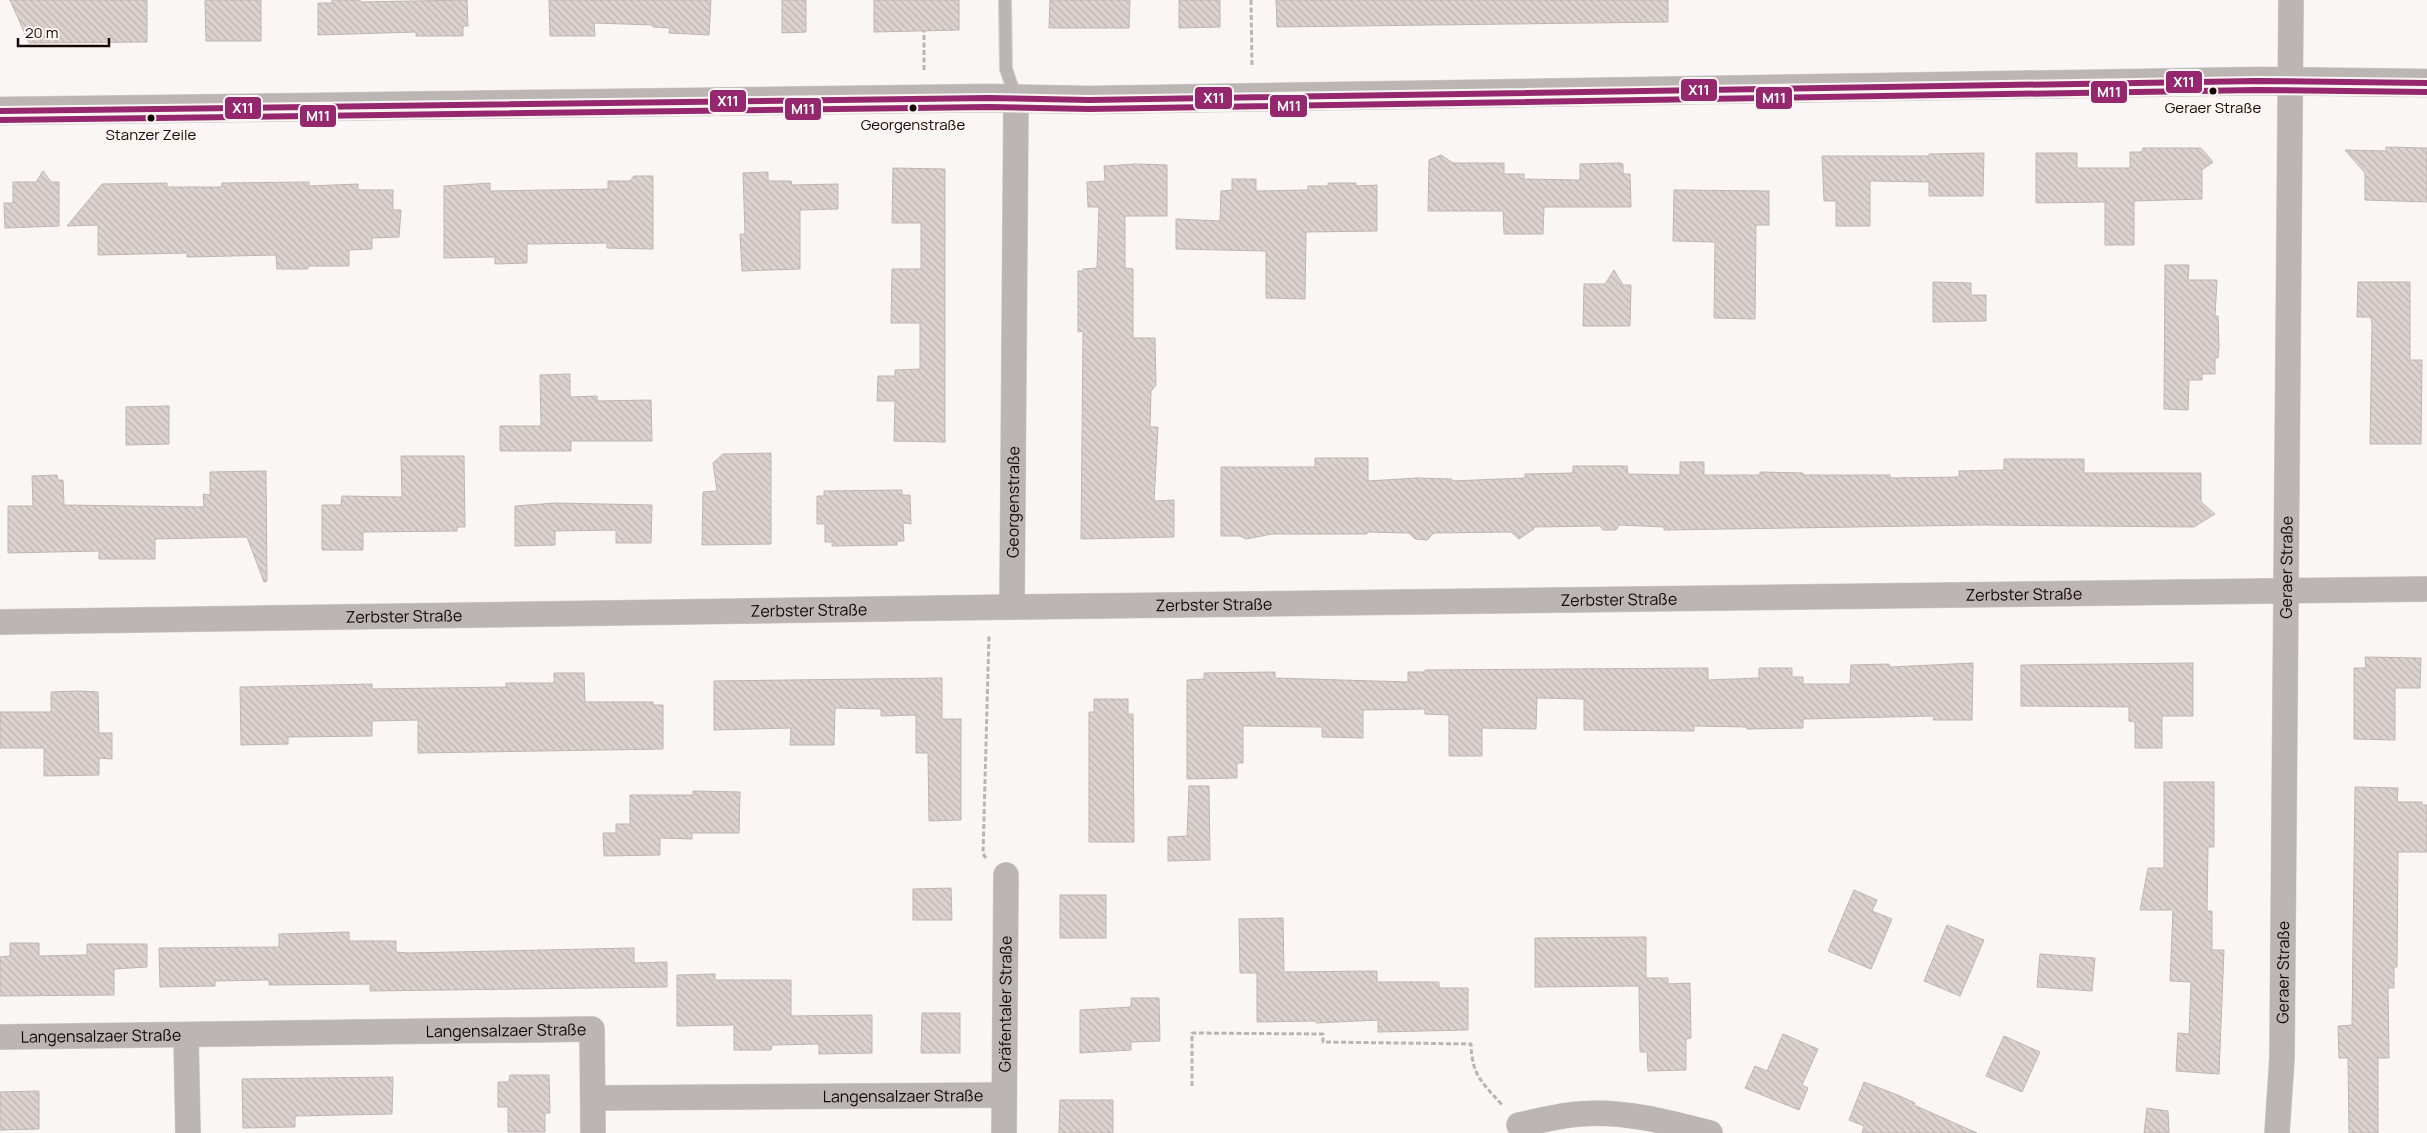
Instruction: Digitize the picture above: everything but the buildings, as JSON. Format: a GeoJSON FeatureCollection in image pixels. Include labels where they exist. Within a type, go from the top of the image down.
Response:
{"type":"FeatureCollection","features":[{"type":"Feature","properties":{"kind":"street","name":"Geraer Straße"},"geometry":{"type":"LineString","coordinates":[[2277,1133],[2282,1058],[2292,0]]}},
{"type":"Feature","properties":{"kind":"street"},"geometry":{"type":"LineString","coordinates":[[0,111],[1016,98],[1089,100],[2291,81],[2427,83]]}},
{"type":"Feature","properties":{"kind":"street","name":"Georgenstraße"},"geometry":{"type":"LineString","coordinates":[[1012,607],[1016,98]]}},
{"type":"Feature","properties":{"kind":"street","name":"Zerbster Straße"},"geometry":{"type":"LineString","coordinates":[[0,622],[2427,589]]}},
{"type":"Feature","properties":{"kind":"street","name":"Gräfentaler Straße"},"geometry":{"type":"LineString","coordinates":[[997,869],[1004,1133]]}},
{"type":"Feature","properties":{"kind":"street","name":"Langensalzaer Straße"},"geometry":{"type":"LineString","coordinates":[[0,1037],[592,1029],[592,1098],[1004,1095]]}},
{"type":"Feature","properties":{"kind":"street"},"geometry":{"type":"LineString","coordinates":[[186,1035],[188,1133]]}},
{"type":"Feature","properties":{"kind":"street"},"geometry":{"type":"LineString","coordinates":[[592,1098],[593,1133]]}},
{"type":"Feature","properties":{"kind":"street"},"geometry":{"type":"LineString","coordinates":[[1519,1125],[1579,1114],[1605,1113],[1640,1117],[1710,1133]]}},
{"type":"Feature","properties":{"kind":"lane"},"geometry":{"type":"LineString","coordinates":[[1005,0],[1006,69],[1016,98]]}},
{"type":"Feature","properties":{"kind":"path"},"geometry":{"type":"LineString","coordinates":[[1251,0],[1252,67]]}},
{"type":"Feature","properties":{"kind":"path"},"geometry":{"type":"LineString","coordinates":[[924,31],[924,71]]}},
{"type":"Feature","properties":{"kind":"path"},"geometry":{"type":"LineString","coordinates":[[989,634],[983,854],[997,869]]}},
{"type":"Feature","properties":{"kind":"path"},"geometry":{"type":"LineString","coordinates":[[1192,1086],[1192,1033],[1323,1034],[1324,1042],[1471,1044],[1476,1076],[1519,1125]]}},
{"type":"Feature","properties":{"kind":"transit line","name":"X11"},"geometry":{"type":"LineString","coordinates":[[0,111],[988,98],[1089,100],[2256,81],[2427,83]]}},
{"type":"Feature","properties":{"kind":"transit line","name":"M11"},"geometry":{"type":"LineString","coordinates":[[0,120],[988,107],[1089,109],[2256,90],[2427,92]]}},
{"type":"Feature","properties":{"kind":"place","name":"Geraer Straße"},"geometry":{"type":"Point","coordinates":[2213,91]}},
{"type":"Feature","properties":{"kind":"place","name":"Georgenstraße"},"geometry":{"type":"Point","coordinates":[913,108]}},
{"type":"Feature","properties":{"kind":"place","name":"Stanzer Zeile"},"geometry":{"type":"Point","coordinates":[151,118]}}]}
